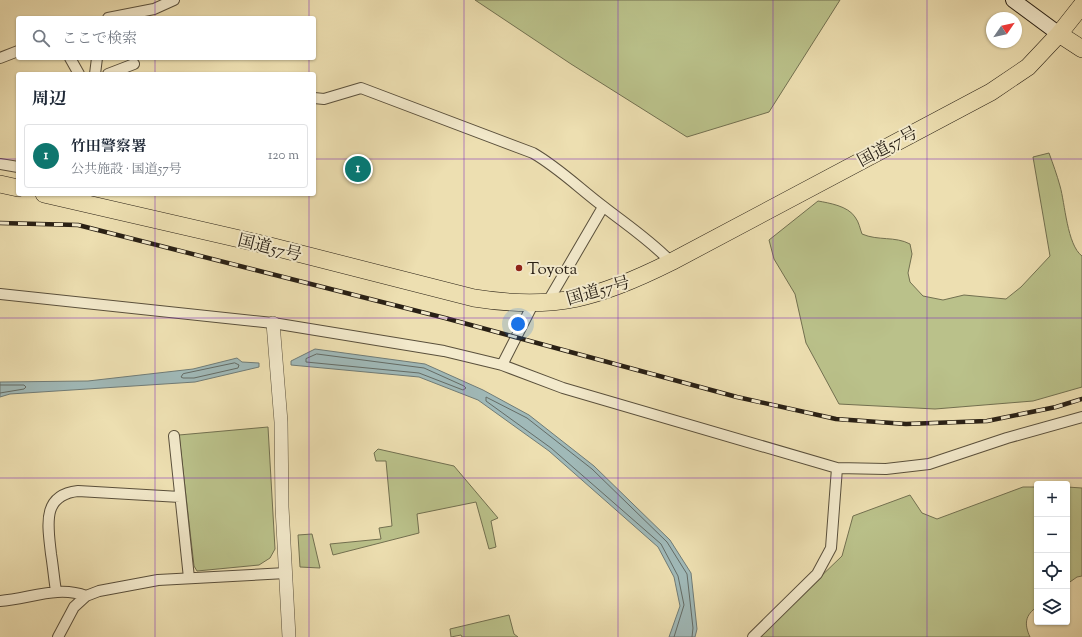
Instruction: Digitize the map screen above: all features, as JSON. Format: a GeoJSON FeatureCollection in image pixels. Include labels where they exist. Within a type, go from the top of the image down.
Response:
{"type":"FeatureCollection","features":[{"type":"Feature","properties":{"kind":"highway","name":"国道57号"},"geometry":{"type":"LineString","coordinates":[[53,196],[270,246],[474,298],[504,303],[540,303],[571,300],[604,292],[628,283],[671,262],[991,92],[1028,67],[1059,34],[1082,5]]}},
{"type":"Feature","properties":{"kind":"highway"},"geometry":{"type":"LineString","coordinates":[[1059,34],[1082,49]]}},
{"type":"Feature","properties":{"kind":"highway"},"geometry":{"type":"LineString","coordinates":[[0,184],[16,188]]}},
{"type":"Feature","properties":{"kind":"main road"},"geometry":{"type":"LineString","coordinates":[[1013,0],[1059,34]]}},
{"type":"Feature","properties":{"kind":"street"},"geometry":{"type":"LineString","coordinates":[[117,16],[154,8],[174,0]]}},
{"type":"Feature","properties":{"kind":"street"},"geometry":{"type":"LineString","coordinates":[[0,58],[16,52]]}},
{"type":"Feature","properties":{"kind":"street"},"geometry":{"type":"LineString","coordinates":[[71,60],[78,72]]}},
{"type":"Feature","properties":{"kind":"street"},"geometry":{"type":"LineString","coordinates":[[95,72],[97,60]]}},
{"type":"Feature","properties":{"kind":"street"},"geometry":{"type":"LineString","coordinates":[[113,72],[134,64]]}},
{"type":"Feature","properties":{"kind":"street"},"geometry":{"type":"LineString","coordinates":[[316,98],[324,99],[361,88],[533,153],[556,166],[603,207],[659,249],[671,262]]}},
{"type":"Feature","properties":{"kind":"street"},"geometry":{"type":"LineString","coordinates":[[0,164],[16,167]]}},
{"type":"Feature","properties":{"kind":"street"},"geometry":{"type":"LineString","coordinates":[[502,365],[540,303],[603,207]]}},
{"type":"Feature","properties":{"kind":"street"},"geometry":{"type":"LineString","coordinates":[[0,294],[273,323],[444,351],[502,365],[563,388],[837,468],[886,469],[929,464],[1008,438],[1082,417]]}},
{"type":"Feature","properties":{"kind":"street"},"geometry":{"type":"LineString","coordinates":[[273,323],[281,422],[282,507],[289,637]]}},
{"type":"Feature","properties":{"kind":"street"},"geometry":{"type":"LineString","coordinates":[[174,436],[189,578]]}},
{"type":"Feature","properties":{"kind":"street"},"geometry":{"type":"LineString","coordinates":[[753,637],[817,574],[831,548],[837,468]]}},
{"type":"Feature","properties":{"kind":"street"},"geometry":{"type":"LineString","coordinates":[[56,591],[47,523],[50,510],[59,497],[69,492],[78,491],[180,497]]}},
{"type":"Feature","properties":{"kind":"street"},"geometry":{"type":"LineString","coordinates":[[58,637],[74,607],[86,596],[100,591],[158,580],[286,573]]}},
{"type":"Feature","properties":{"kind":"street"},"geometry":{"type":"LineString","coordinates":[[0,601],[17,600],[56,591],[76,592],[86,596]]}},
{"type":"Feature","properties":{"kind":"green space"},"geometry":{"type":"Polygon","coordinates":[[[475,0],[840,0],[769,112],[687,137],[571,64],[475,0]]]}},
{"type":"Feature","properties":{"kind":"green space"},"geometry":{"type":"Polygon","coordinates":[[[1049,153],[1062,193],[1070,234],[1077,251],[1082,256],[1082,387],[1033,401],[935,409],[839,404],[806,343],[795,294],[774,259],[769,240],[818,201],[833,204],[852,213],[858,221],[862,234],[898,240],[910,244],[912,254],[908,273],[910,282],[923,296],[943,300],[964,295],[1006,299],[1021,287],[1050,256],[1033,157],[1049,153]]]}},
{"type":"Feature","properties":{"kind":"green space"},"geometry":{"type":"Polygon","coordinates":[[[268,427],[275,549],[270,558],[259,565],[197,571],[194,566],[179,435],[268,427]]]}},
{"type":"Feature","properties":{"kind":"green space"},"geometry":{"type":"Polygon","coordinates":[[[378,449],[454,466],[498,518],[491,521],[496,547],[489,549],[476,502],[417,514],[419,533],[333,555],[330,544],[381,539],[379,528],[392,526],[386,461],[376,461],[374,453],[378,449]]]}},
{"type":"Feature","properties":{"kind":"green space"},"geometry":{"type":"Polygon","coordinates":[[[1023,487],[1034,487],[1034,609],[1030,613],[1026,624],[1030,637],[758,637],[842,556],[853,516],[910,495],[922,513],[937,519],[1023,487]]]}},
{"type":"Feature","properties":{"kind":"green space"},"geometry":{"type":"Polygon","coordinates":[[[1070,487],[1082,488],[1082,576],[1077,577],[1070,582],[1070,487]]]}},
{"type":"Feature","properties":{"kind":"green space"},"geometry":{"type":"Polygon","coordinates":[[[312,534],[320,568],[300,567],[298,535],[312,534]]]}},
{"type":"Feature","properties":{"kind":"green space"},"geometry":{"type":"Polygon","coordinates":[[[509,615],[514,634],[518,637],[462,637],[461,635],[451,637],[450,629],[509,615]]]}},
{"type":"Feature","properties":{"kind":"water"},"geometry":{"type":"Polygon","coordinates":[[[315,349],[425,364],[483,390],[529,415],[594,466],[670,540],[691,573],[697,629],[695,637],[669,637],[680,606],[674,577],[658,547],[549,451],[478,400],[419,377],[291,365],[291,361],[315,349]]]}},
{"type":"Feature","properties":{"kind":"water"},"geometry":{"type":"Polygon","coordinates":[[[237,358],[242,362],[259,363],[259,367],[195,382],[10,394],[0,397],[0,382],[88,381],[193,369],[237,358]]]}},
{"type":"Feature","properties":{"kind":"railway"},"geometry":{"type":"LineString","coordinates":[[0,223],[78,225],[445,318],[737,397],[836,419],[906,424],[987,421],[1056,407],[1082,399]]}},
{"type":"Feature","properties":{"kind":"place","name":"竹田警察署"},"geometry":{"type":"Point","coordinates":[358,169]}},
{"type":"Feature","properties":{"kind":"place","name":"Toyota"},"geometry":{"type":"Point","coordinates":[519,268]}}]}
